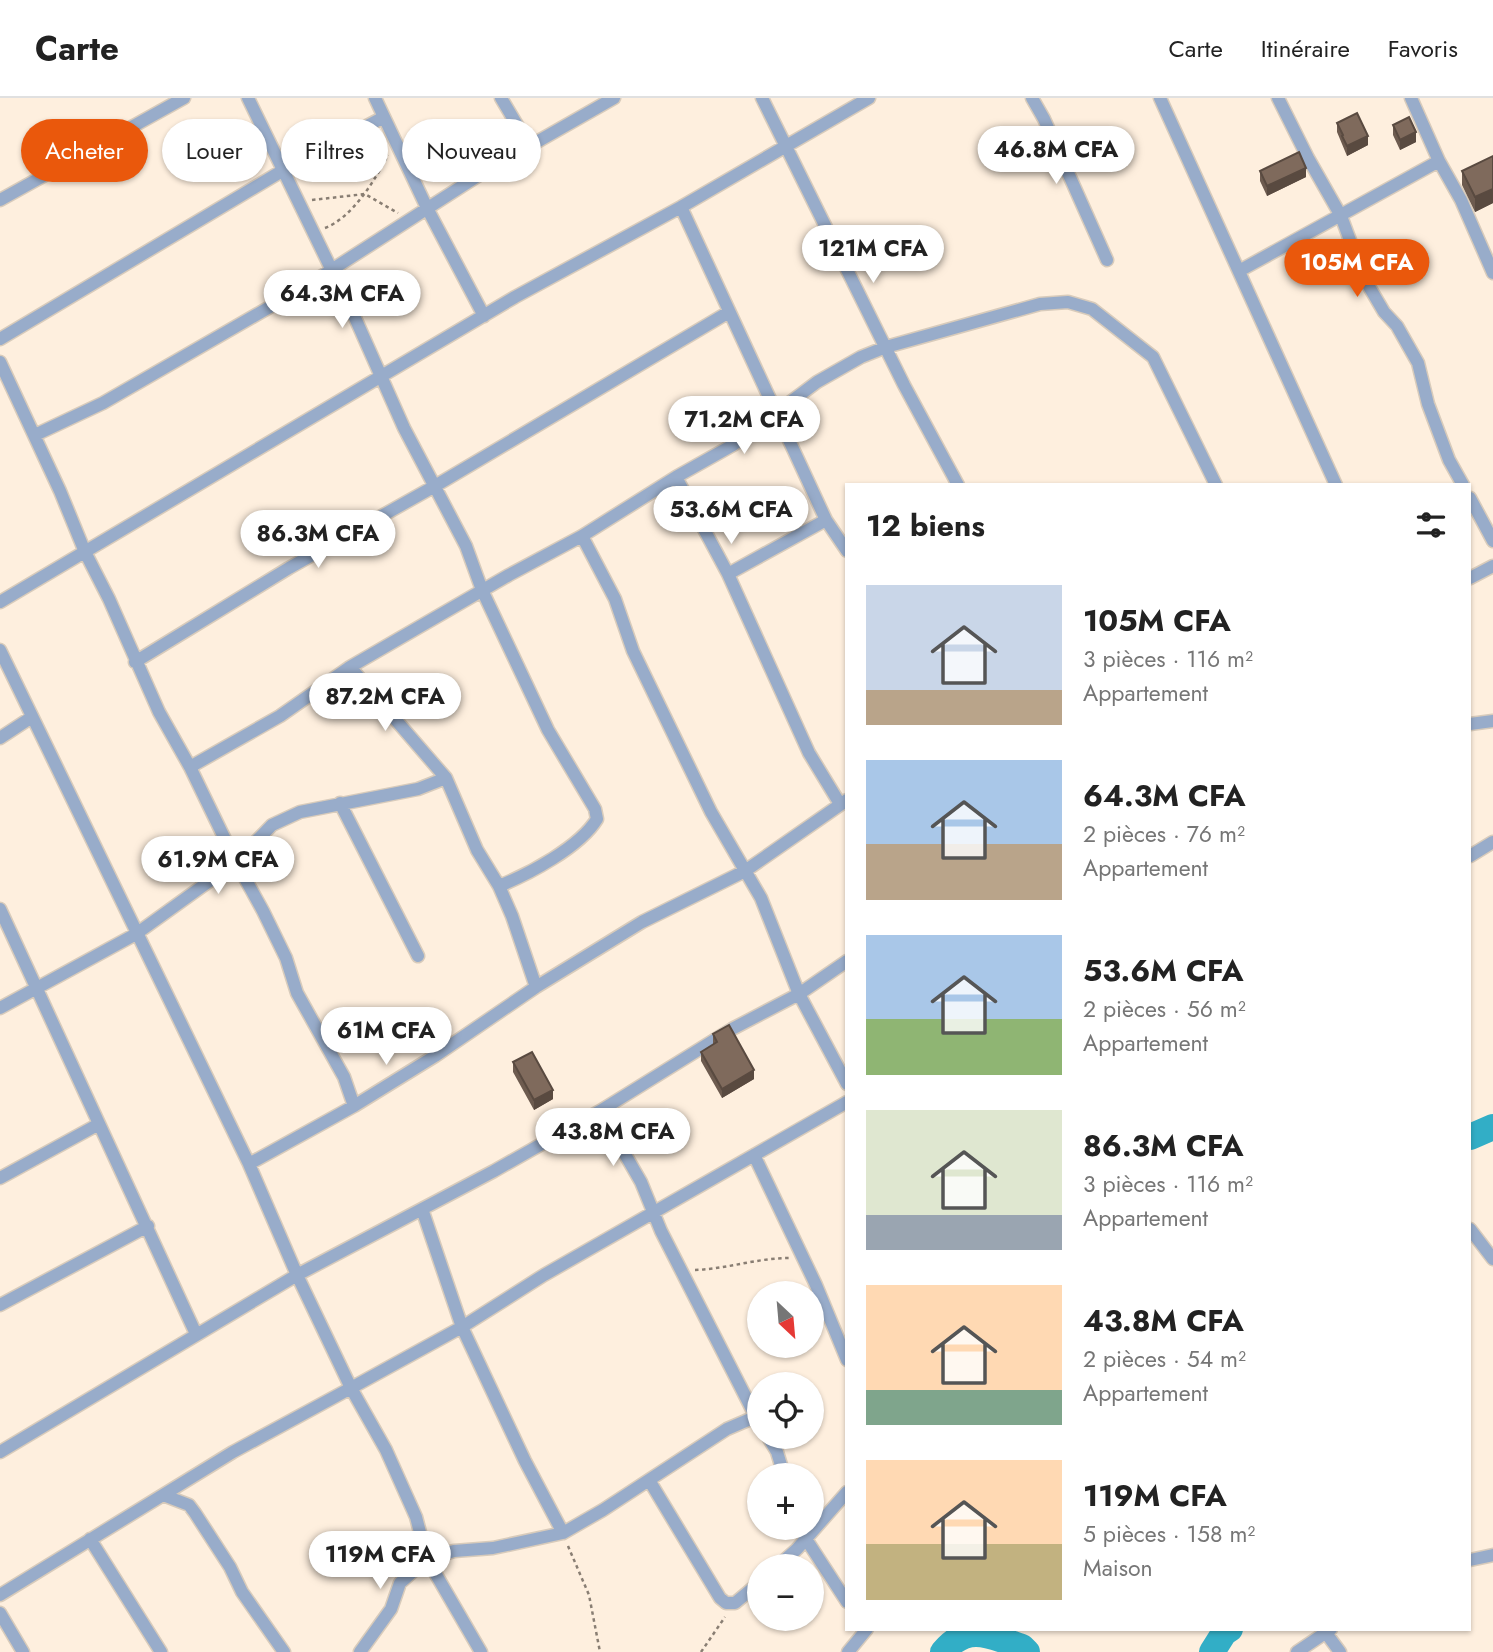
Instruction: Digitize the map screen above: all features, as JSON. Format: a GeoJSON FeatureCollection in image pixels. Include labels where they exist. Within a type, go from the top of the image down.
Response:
{"type":"FeatureCollection","features":[{"type":"Feature","properties":{"kind":"street"},"geometry":{"type":"LineString","coordinates":[[0,200],[184,98]]}},
{"type":"Feature","properties":{"kind":"street"},"geometry":{"type":"LineString","coordinates":[[248,98],[281,169]]}},
{"type":"Feature","properties":{"kind":"street"},"geometry":{"type":"LineString","coordinates":[[375,98],[427,208],[484,316]]}},
{"type":"Feature","properties":{"kind":"street"},"geometry":{"type":"LineString","coordinates":[[502,98],[514,119]]}},
{"type":"Feature","properties":{"kind":"street"},"geometry":{"type":"LineString","coordinates":[[541,138],[614,98]]}},
{"type":"Feature","properties":{"kind":"street"},"geometry":{"type":"LineString","coordinates":[[762,98],[957,483]]}},
{"type":"Feature","properties":{"kind":"street"},"geometry":{"type":"LineString","coordinates":[[0,602],[484,316],[681,207],[869,98]]}},
{"type":"Feature","properties":{"kind":"street"},"geometry":{"type":"LineString","coordinates":[[1032,98],[1107,260]]}},
{"type":"Feature","properties":{"kind":"street"},"geometry":{"type":"LineString","coordinates":[[1160,98],[1335,483]]}},
{"type":"Feature","properties":{"kind":"street"},"geometry":{"type":"LineString","coordinates":[[1279,98],[1308,158],[1341,216],[1364,278],[1384,312],[1397,326],[1418,363],[1428,404],[1449,460],[1462,483]]}},
{"type":"Feature","properties":{"kind":"street"},"geometry":{"type":"LineString","coordinates":[[1411,98],[1493,273]]}},
{"type":"Feature","properties":{"kind":"street"},"geometry":{"type":"LineString","coordinates":[[380,119],[384,117]]}},
{"type":"Feature","properties":{"kind":"street"},"geometry":{"type":"LineString","coordinates":[[1238,271],[1439,161]]}},
{"type":"Feature","properties":{"kind":"street"},"geometry":{"type":"LineString","coordinates":[[0,339],[281,172]]}},
{"type":"Feature","properties":{"kind":"street"},"geometry":{"type":"LineString","coordinates":[[288,182],[404,428],[466,546],[482,590],[548,730],[595,809],[597,819],[592,827],[557,856],[527,875],[499,886]]}},
{"type":"Feature","properties":{"kind":"street"},"geometry":{"type":"LineString","coordinates":[[35,435],[103,403],[331,270],[469,182]]}},
{"type":"Feature","properties":{"kind":"street"},"geometry":{"type":"LineString","coordinates":[[681,207],[826,520],[845,548]]}},
{"type":"Feature","properties":{"kind":"street"},"geometry":{"type":"LineString","coordinates":[[190,767],[280,716],[349,667],[582,536],[733,444],[817,382],[861,357],[886,347],[1040,304],[1068,302],[1092,309],[1153,358],[1215,483]]}},
{"type":"Feature","properties":{"kind":"street"},"geometry":{"type":"LineString","coordinates":[[135,662],[289,568],[435,486],[729,312]]}},
{"type":"Feature","properties":{"kind":"street"},"geometry":{"type":"LineString","coordinates":[[0,362],[35,435],[85,552],[109,599],[135,662],[263,911],[286,958],[297,993],[344,1077],[354,1106]]}},
{"type":"Feature","properties":{"kind":"street"},"geometry":{"type":"LineString","coordinates":[[249,1164],[354,1106],[435,1056],[536,987],[642,922],[745,871],[844,802],[809,753],[728,574],[676,477]]}},
{"type":"Feature","properties":{"kind":"street"},"geometry":{"type":"LineString","coordinates":[[1471,500],[1493,541]]}},
{"type":"Feature","properties":{"kind":"street"},"geometry":{"type":"LineString","coordinates":[[728,574],[826,520]]}},
{"type":"Feature","properties":{"kind":"street"},"geometry":{"type":"LineString","coordinates":[[582,536],[615,599],[633,651],[710,812],[761,898],[799,995],[845,1080]]}},
{"type":"Feature","properties":{"kind":"street"},"geometry":{"type":"LineString","coordinates":[[1471,577],[1493,566]]}},
{"type":"Feature","properties":{"kind":"street"},"geometry":{"type":"LineString","coordinates":[[0,650],[249,1164],[297,1275],[351,1388],[387,1450],[416,1517],[427,1559],[481,1652]]}},
{"type":"Feature","properties":{"kind":"street"},"geometry":{"type":"LineString","coordinates":[[349,667],[446,778],[477,850],[499,886],[512,916],[536,987]]}},
{"type":"Feature","properties":{"kind":"street"},"geometry":{"type":"LineString","coordinates":[[0,738],[32,717]]}},
{"type":"Feature","properties":{"kind":"street"},"geometry":{"type":"LineString","coordinates":[[1471,724],[1493,721]]}},
{"type":"Feature","properties":{"kind":"street"},"geometry":{"type":"LineString","coordinates":[[0,1007],[136,934],[236,862],[272,825],[300,812],[418,789],[446,778]]}},
{"type":"Feature","properties":{"kind":"street"},"geometry":{"type":"LineString","coordinates":[[340,803],[418,956]]}},
{"type":"Feature","properties":{"kind":"street"},"geometry":{"type":"LineString","coordinates":[[1471,855],[1493,842]]}},
{"type":"Feature","properties":{"kind":"street"},"geometry":{"type":"LineString","coordinates":[[0,908],[197,1334]]}},
{"type":"Feature","properties":{"kind":"street"},"geometry":{"type":"LineString","coordinates":[[0,1452],[297,1275],[600,1111],[732,1029],[799,995],[845,962]]}},
{"type":"Feature","properties":{"kind":"street"},"geometry":{"type":"LineString","coordinates":[[0,1595],[233,1452],[462,1327],[544,1275],[845,1103]]}},
{"type":"Feature","properties":{"kind":"street"},"geometry":{"type":"LineString","coordinates":[[600,1111],[641,1182],[652,1212],[747,1400]]}},
{"type":"Feature","properties":{"kind":"street"},"geometry":{"type":"LineString","coordinates":[[0,1178],[99,1124]]}},
{"type":"Feature","properties":{"kind":"street"},"geometry":{"type":"LineString","coordinates":[[754,1155],[804,1259],[845,1355]]}},
{"type":"Feature","properties":{"kind":"street"},"geometry":{"type":"LineString","coordinates":[[422,1209],[462,1327],[525,1461],[563,1533]]}},
{"type":"Feature","properties":{"kind":"street"},"geometry":{"type":"LineString","coordinates":[[0,1305],[148,1226]]}},
{"type":"Feature","properties":{"kind":"street"},"geometry":{"type":"LineString","coordinates":[[1471,1230],[1493,1259]]}},
{"type":"Feature","properties":{"kind":"street"},"geometry":{"type":"LineString","coordinates":[[360,1652],[391,1609],[400,1583],[427,1559],[454,1551],[493,1548],[563,1533],[727,1429],[747,1423]]}},
{"type":"Feature","properties":{"kind":"street"},"geometry":{"type":"LineString","coordinates":[[649,1480],[720,1598],[735,1603],[747,1593]]}},
{"type":"Feature","properties":{"kind":"street"},"geometry":{"type":"LineString","coordinates":[[824,1514],[845,1494]]}},
{"type":"Feature","properties":{"kind":"street"},"geometry":{"type":"LineString","coordinates":[[163,1495],[189,1505],[284,1652]]}},
{"type":"Feature","properties":{"kind":"street"},"geometry":{"type":"LineString","coordinates":[[90,1539],[160,1652]]}},
{"type":"Feature","properties":{"kind":"street"},"geometry":{"type":"LineString","coordinates":[[788,1554],[799,1540]]}},
{"type":"Feature","properties":{"kind":"street"},"geometry":{"type":"LineString","coordinates":[[808,1540],[845,1599]]}},
{"type":"Feature","properties":{"kind":"street"},"geometry":{"type":"LineString","coordinates":[[1471,1560],[1493,1555]]}},
{"type":"Feature","properties":{"kind":"street"},"geometry":{"type":"LineString","coordinates":[[0,1613],[23,1652]]}},
{"type":"Feature","properties":{"kind":"street"},"geometry":{"type":"LineString","coordinates":[[848,1652],[865,1631]]}},
{"type":"Feature","properties":{"kind":"street"},"geometry":{"type":"LineString","coordinates":[[1297,1652],[1329,1631],[1340,1652]]}},
{"type":"Feature","properties":{"kind":"path"},"geometry":{"type":"LineString","coordinates":[[312,232],[334,224],[365,194],[396,141]]}},
{"type":"Feature","properties":{"kind":"path"},"geometry":{"type":"LineString","coordinates":[[298,202],[365,194],[409,220]]}},
{"type":"Feature","properties":{"kind":"path"},"geometry":{"type":"LineString","coordinates":[[681,1270],[723,1268],[762,1259],[804,1259]]}},
{"type":"Feature","properties":{"kind":"path"},"geometry":{"type":"LineString","coordinates":[[563,1533],[589,1595],[600,1652]]}},
{"type":"Feature","properties":{"kind":"path"},"geometry":{"type":"LineString","coordinates":[[701,1652],[735,1603]]}},
{"type":"Feature","properties":{"kind":"building"},"geometry":{"type":"Polygon","coordinates":[[[1357,113],[1368,136],[1347,146],[1337,123],[1357,113]]]}},
{"type":"Feature","properties":{"kind":"building"},"geometry":{"type":"Polygon","coordinates":[[[1409,117],[1416,132],[1400,140],[1393,125],[1409,117]]]}},
{"type":"Feature","properties":{"kind":"building"},"geometry":{"type":"Polygon","coordinates":[[[1299,152],[1306,168],[1267,186],[1260,171],[1299,152]]]}},
{"type":"Feature","properties":{"kind":"building"},"geometry":{"type":"Polygon","coordinates":[[[1493,156],[1493,189],[1475,197],[1462,171],[1493,156]]]}},
{"type":"Feature","properties":{"kind":"building"},"geometry":{"type":"Polygon","coordinates":[[[729,1025],[754,1070],[722,1089],[701,1052],[717,1042],[713,1034],[729,1025]]]}},
{"type":"Feature","properties":{"kind":"building"},"geometry":{"type":"Polygon","coordinates":[[[532,1052],[553,1090],[534,1100],[513,1062],[532,1052]]]}},
{"type":"Feature","properties":{"kind":"waterway"},"geometry":{"type":"LineString","coordinates":[[1471,1137],[1493,1127]]}},
{"type":"Feature","properties":{"kind":"waterway"},"geometry":{"type":"LineString","coordinates":[[1212,1652],[1227,1631]]}},
{"type":"Feature","properties":{"kind":"waterway"},"geometry":{"type":"LineString","coordinates":[[943,1652],[952,1643],[971,1634],[1000,1639],[1022,1647],[1027,1652]]}}]}
